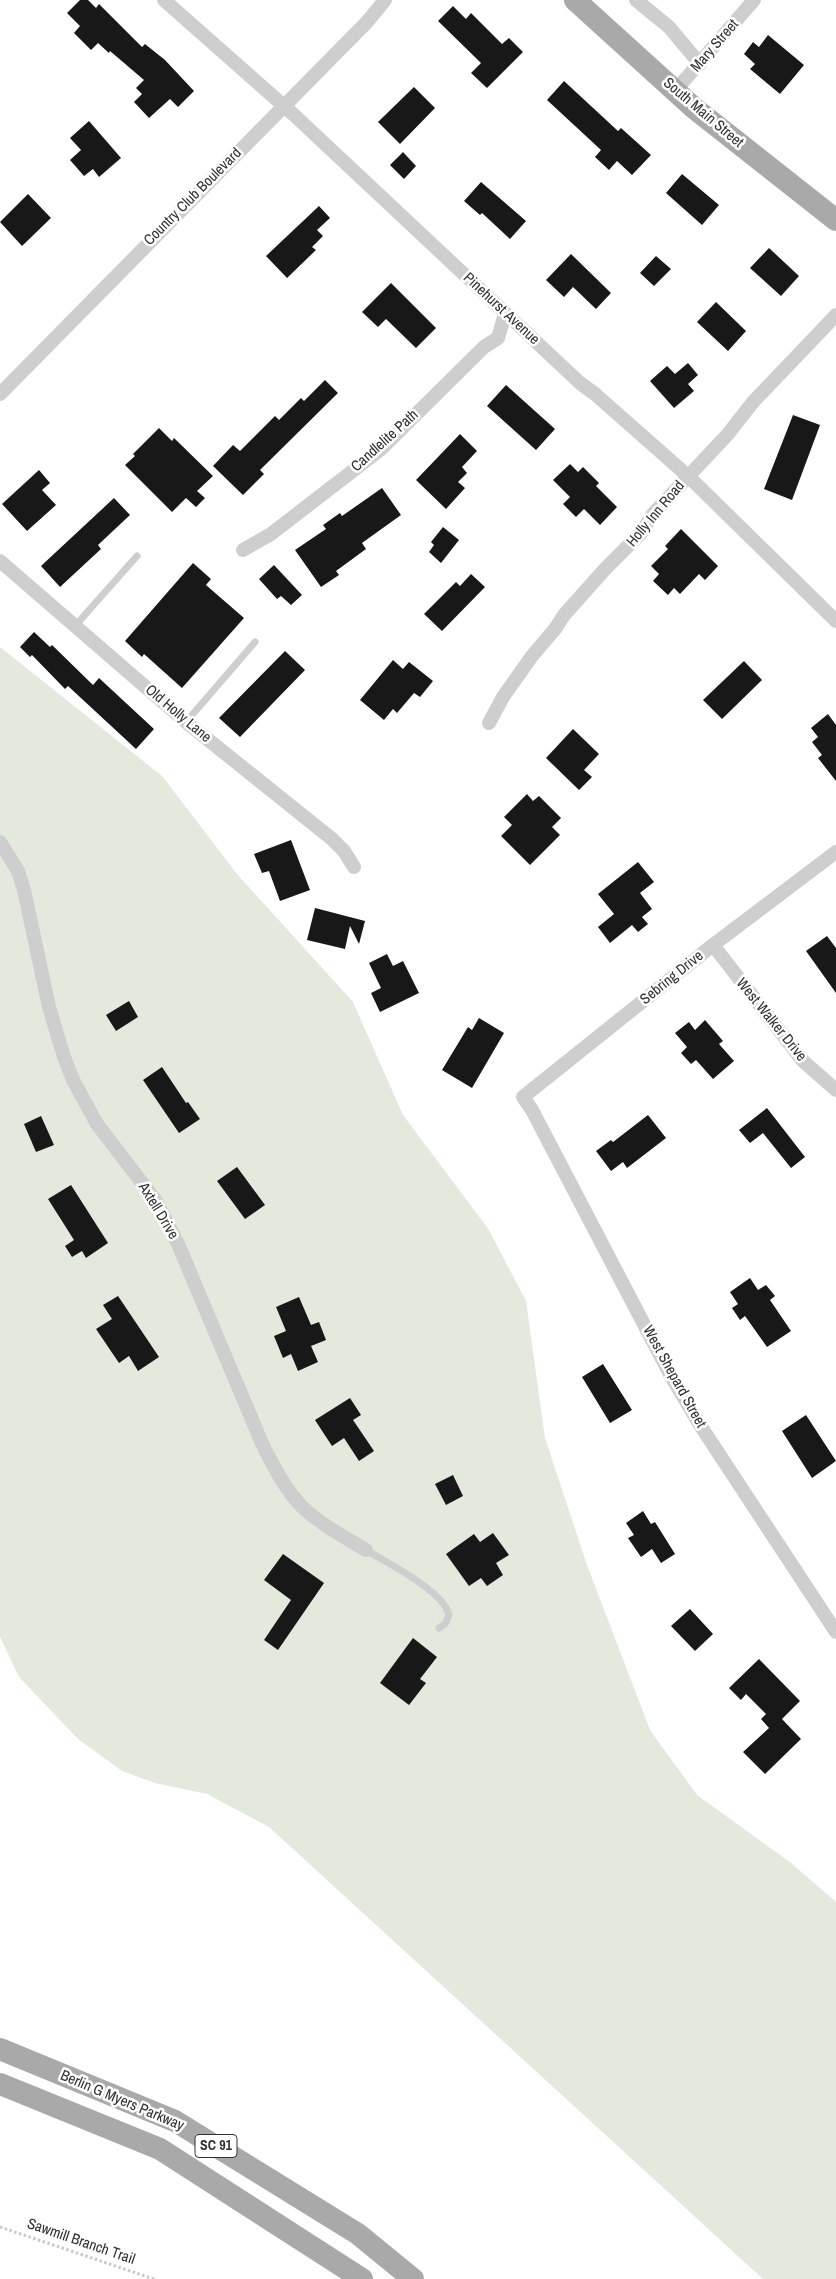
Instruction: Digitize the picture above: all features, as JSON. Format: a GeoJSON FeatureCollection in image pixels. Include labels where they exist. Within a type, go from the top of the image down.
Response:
{"type":"FeatureCollection","features":[{"type":"Feature","properties":{"kind":"main road","name":"South Main Street"},"geometry":{"type":"LineString","coordinates":[[575,0],[675,91],[836,220]]}},
{"type":"Feature","properties":{"kind":"main road","name":"Berlin G Myers Parkway"},"geometry":{"type":"LineString","coordinates":[[0,2050],[175,2121],[358,2234],[413,2279]]}},
{"type":"Feature","properties":{"kind":"main road","name":"Berlin G Myers Parkway"},"geometry":{"type":"LineString","coordinates":[[0,2084],[160,2149],[362,2279]]}},
{"type":"Feature","properties":{"kind":"street","name":"Pinehurst Avenue"},"geometry":{"type":"LineString","coordinates":[[164,0],[283,106],[580,383],[688,476],[836,621]]}},
{"type":"Feature","properties":{"kind":"street","name":"Country Club Boulevard"},"geometry":{"type":"LineString","coordinates":[[3,385],[367,22],[385,0]]}},
{"type":"Feature","properties":{"kind":"street"},"geometry":{"type":"LineString","coordinates":[[636,0],[669,27],[700,64]]}},
{"type":"Feature","properties":{"kind":"street","name":"Mary Street"},"geometry":{"type":"LineString","coordinates":[[675,91],[754,0]]}},
{"type":"Feature","properties":{"kind":"street","name":"Candlelite Path"},"geometry":{"type":"LineString","coordinates":[[243,550],[271,534],[381,449],[484,348],[498,338],[506,314]]}},
{"type":"Feature","properties":{"kind":"street","name":"Holly Inn Road"},"geometry":{"type":"LineString","coordinates":[[489,724],[503,697],[564,615],[606,568],[641,534],[653,514],[728,434],[753,402],[836,315]]}},
{"type":"Feature","properties":{"kind":"street","name":"Old Holly Lane"},"geometry":{"type":"LineString","coordinates":[[0,561],[186,722],[332,839],[344,851],[354,867]]}},
{"type":"Feature","properties":{"kind":"street","name":"Axtell Drive"},"geometry":{"type":"LineString","coordinates":[[0,842],[18,871],[24,890],[49,1007],[73,1080],[98,1124],[156,1201],[178,1244],[272,1464],[297,1502],[331,1528],[366,1550]]}},
{"type":"Feature","properties":{"kind":"street","name":"Sebring Drive"},"geometry":{"type":"LineString","coordinates":[[532,1110],[523,1097],[713,945],[836,852]]}},
{"type":"Feature","properties":{"kind":"street","name":"West Walker Drive"},"geometry":{"type":"LineString","coordinates":[[713,945],[803,1061],[836,1090]]}},
{"type":"Feature","properties":{"kind":"street","name":"West Shepard Street"},"geometry":{"type":"LineString","coordinates":[[532,1110],[676,1384],[700,1425],[836,1632]]}},
{"type":"Feature","properties":{"kind":"lane"},"geometry":{"type":"LineString","coordinates":[[75,626],[137,556]]}},
{"type":"Feature","properties":{"kind":"lane"},"geometry":{"type":"LineString","coordinates":[[186,722],[255,642]]}},
{"type":"Feature","properties":{"kind":"lane"},"geometry":{"type":"LineString","coordinates":[[366,1550],[420,1584],[445,1604],[449,1615],[445,1624],[439,1628]]}},
{"type":"Feature","properties":{"kind":"path","name":"Sawmill Branch Trail"},"geometry":{"type":"LineString","coordinates":[[0,2227],[154,2279]]}},
{"type":"Feature","properties":{"kind":"shaded area"},"geometry":{"type":"Polygon","coordinates":[[[0,647],[162,776],[237,874],[353,1002],[403,1115],[489,1230],[526,1301],[545,1438],[587,1565],[650,1730],[697,1795],[791,1863],[836,1902],[836,2279],[763,2279],[269,1827],[207,1794],[155,1783],[122,1771],[78,1739],[19,1677],[0,1637],[0,647]]]}},
{"type":"Feature","properties":{"kind":"building"},"geometry":{"type":"Polygon","coordinates":[[[80,0],[88,0],[96,8],[99,4],[142,47],[145,44],[165,60],[194,91],[178,107],[170,99],[149,118],[134,102],[142,94],[136,88],[144,80],[110,51],[109,53],[98,43],[91,50],[74,33],[80,26],[67,13],[80,0]]]}},
{"type":"Feature","properties":{"kind":"building"},"geometry":{"type":"Polygon","coordinates":[[[453,6],[466,19],[471,13],[502,44],[509,38],[523,52],[487,88],[471,73],[481,63],[438,21],[453,6]]]}},
{"type":"Feature","properties":{"kind":"building"},"geometry":{"type":"Polygon","coordinates":[[[768,35],[804,65],[780,94],[750,69],[755,64],[744,54],[753,42],[759,47],[768,35]]]}},
{"type":"Feature","properties":{"kind":"building"},"geometry":{"type":"Polygon","coordinates":[[[564,81],[618,131],[621,128],[651,155],[632,175],[617,161],[609,170],[595,157],[601,150],[547,100],[564,81]]]}},
{"type":"Feature","properties":{"kind":"building"},"geometry":{"type":"Polygon","coordinates":[[[414,87],[435,108],[400,144],[378,122],[414,87]]]}},
{"type":"Feature","properties":{"kind":"building"},"geometry":{"type":"Polygon","coordinates":[[[89,121],[121,158],[99,177],[93,169],[84,176],[70,160],[81,150],[70,138],[89,121]]]}},
{"type":"Feature","properties":{"kind":"building"},"geometry":{"type":"Polygon","coordinates":[[[403,152],[416,166],[404,179],[390,165],[403,152]]]}},
{"type":"Feature","properties":{"kind":"building"},"geometry":{"type":"Polygon","coordinates":[[[682,174],[719,205],[702,225],[666,193],[682,174]]]}},
{"type":"Feature","properties":{"kind":"building"},"geometry":{"type":"Polygon","coordinates":[[[481,182],[526,221],[510,239],[482,213],[480,215],[464,201],[481,182]]]}},
{"type":"Feature","properties":{"kind":"building"},"geometry":{"type":"Polygon","coordinates":[[[28,194],[51,218],[22,246],[0,222],[28,194]]]}},
{"type":"Feature","properties":{"kind":"building"},"geometry":{"type":"Polygon","coordinates":[[[319,206],[330,218],[317,230],[323,236],[312,247],[316,250],[287,278],[266,256],[319,206]]]}},
{"type":"Feature","properties":{"kind":"building"},"geometry":{"type":"Polygon","coordinates":[[[769,248],[799,276],[781,296],[750,268],[769,248]]]}},
{"type":"Feature","properties":{"kind":"building"},"geometry":{"type":"Polygon","coordinates":[[[571,254],[611,293],[596,309],[573,287],[564,297],[546,280],[571,254]]]}},
{"type":"Feature","properties":{"kind":"building"},"geometry":{"type":"Polygon","coordinates":[[[656,256],[671,269],[654,286],[640,273],[656,256]]]}},
{"type":"Feature","properties":{"kind":"building"},"geometry":{"type":"Polygon","coordinates":[[[391,283],[436,328],[416,348],[386,319],[378,327],[362,312],[391,283]]]}},
{"type":"Feature","properties":{"kind":"building"},"geometry":{"type":"Polygon","coordinates":[[[716,302],[746,331],[728,351],[697,322],[716,302]]]}},
{"type":"Feature","properties":{"kind":"building"},"geometry":{"type":"Polygon","coordinates":[[[688,363],[698,375],[688,384],[694,391],[674,408],[650,381],[667,366],[675,374],[688,363]]]}},
{"type":"Feature","properties":{"kind":"building"},"geometry":{"type":"Polygon","coordinates":[[[325,380],[338,393],[260,470],[264,474],[243,495],[213,466],[233,445],[240,451],[275,416],[279,420],[301,398],[304,401],[325,380]]]}},
{"type":"Feature","properties":{"kind":"building"},"geometry":{"type":"Polygon","coordinates":[[[506,385],[555,429],[536,450],[487,406],[506,385]]]}},
{"type":"Feature","properties":{"kind":"building"},"geometry":{"type":"Polygon","coordinates":[[[793,415],[820,425],[792,500],[764,489],[793,415]]]}},
{"type":"Feature","properties":{"kind":"building"},"geometry":{"type":"Polygon","coordinates":[[[159,428],[172,441],[174,438],[213,476],[197,491],[205,498],[196,507],[186,498],[172,512],[125,465],[135,456],[133,454],[159,428]]]}},
{"type":"Feature","properties":{"kind":"building"},"geometry":{"type":"Polygon","coordinates":[[[460,434],[477,451],[462,467],[467,473],[458,482],[465,488],[446,509],[416,480],[460,434]]]}},
{"type":"Feature","properties":{"kind":"building"},"geometry":{"type":"Polygon","coordinates":[[[570,464],[578,472],[583,467],[599,483],[596,486],[617,507],[600,525],[584,509],[576,517],[563,504],[570,497],[553,480],[570,464]]]}},
{"type":"Feature","properties":{"kind":"building"},"geometry":{"type":"Polygon","coordinates":[[[39,470],[50,483],[42,490],[56,505],[27,531],[2,504],[39,470]]]}},
{"type":"Feature","properties":{"kind":"building"},"geometry":{"type":"Polygon","coordinates":[[[382,488],[401,515],[362,543],[366,549],[336,571],[339,575],[321,587],[295,550],[326,529],[323,525],[340,513],[342,516],[382,488]]]}},
{"type":"Feature","properties":{"kind":"building"},"geometry":{"type":"Polygon","coordinates":[[[114,498],[130,515],[98,545],[101,549],[60,587],[41,566],[114,498]]]}},
{"type":"Feature","properties":{"kind":"building"},"geometry":{"type":"Polygon","coordinates":[[[443,527],[459,540],[441,563],[429,552],[434,545],[431,542],[443,527]]]}},
{"type":"Feature","properties":{"kind":"building"},"geometry":{"type":"Polygon","coordinates":[[[681,529],[718,566],[705,580],[699,574],[680,594],[674,588],[668,595],[653,581],[659,574],[651,566],[668,549],[665,546],[681,529]]]}},
{"type":"Feature","properties":{"kind":"building"},"geometry":{"type":"Polygon","coordinates":[[[193,563],[211,579],[206,585],[244,618],[182,688],[144,654],[142,657],[125,641],[193,563]]]}},
{"type":"Feature","properties":{"kind":"building"},"geometry":{"type":"Polygon","coordinates":[[[274,565],[302,595],[291,605],[281,596],[277,599],[259,579],[274,565]]]}},
{"type":"Feature","properties":{"kind":"building"},"geometry":{"type":"Polygon","coordinates":[[[471,574],[485,587],[442,631],[424,614],[456,582],[460,586],[471,574]]]}},
{"type":"Feature","properties":{"kind":"building"},"geometry":{"type":"Polygon","coordinates":[[[34,632],[50,647],[52,645],[93,685],[99,678],[154,729],[136,749],[68,686],[65,689],[32,655],[30,657],[20,647],[34,632]]]}},
{"type":"Feature","properties":{"kind":"building"},"geometry":{"type":"Polygon","coordinates":[[[285,651],[305,670],[240,737],[219,718],[285,651]]]}},
{"type":"Feature","properties":{"kind":"building"},"geometry":{"type":"Polygon","coordinates":[[[393,660],[403,669],[409,662],[433,681],[420,697],[414,693],[397,713],[393,709],[384,720],[360,700],[393,660]]]}},
{"type":"Feature","properties":{"kind":"building"},"geometry":{"type":"Polygon","coordinates":[[[744,661],[762,680],[722,719],[703,700],[744,661]]]}},
{"type":"Feature","properties":{"kind":"building"},"geometry":{"type":"Polygon","coordinates":[[[828,714],[836,725],[836,781],[818,758],[822,755],[812,742],[818,737],[811,728],[828,714]]]}},
{"type":"Feature","properties":{"kind":"building"},"geometry":{"type":"Polygon","coordinates":[[[573,729],[599,754],[584,770],[592,777],[579,790],[546,758],[573,729]]]}},
{"type":"Feature","properties":{"kind":"building"},"geometry":{"type":"Polygon","coordinates":[[[527,794],[533,801],[539,796],[561,818],[552,827],[560,835],[530,865],[501,836],[512,825],[504,817],[527,794]]]}},
{"type":"Feature","properties":{"kind":"building"},"geometry":{"type":"Polygon","coordinates":[[[291,840],[310,890],[280,901],[269,871],[262,873],[254,854],[291,840]]]}},
{"type":"Feature","properties":{"kind":"building"},"geometry":{"type":"Polygon","coordinates":[[[638,862],[654,882],[640,893],[652,909],[642,917],[648,924],[638,932],[632,925],[610,943],[598,927],[614,914],[598,894],[638,862]]]}},
{"type":"Feature","properties":{"kind":"building"},"geometry":{"type":"Polygon","coordinates":[[[315,908],[365,921],[359,944],[350,926],[345,949],[307,940],[315,908]]]}},
{"type":"Feature","properties":{"kind":"building"},"geometry":{"type":"Polygon","coordinates":[[[827,936],[836,948],[836,993],[806,951],[827,936]]]}},
{"type":"Feature","properties":{"kind":"building"},"geometry":{"type":"Polygon","coordinates":[[[387,954],[393,966],[403,961],[419,993],[380,1012],[371,993],[381,988],[369,963],[387,954]]]}},
{"type":"Feature","properties":{"kind":"building"},"geometry":{"type":"Polygon","coordinates":[[[129,1001],[138,1017],[116,1031],[106,1015],[129,1001]]]}},
{"type":"Feature","properties":{"kind":"building"},"geometry":{"type":"Polygon","coordinates":[[[479,1018],[504,1033],[472,1088],[442,1070],[468,1027],[472,1030],[479,1018]]]}},
{"type":"Feature","properties":{"kind":"building"},"geometry":{"type":"Polygon","coordinates":[[[705,1020],[723,1041],[719,1044],[734,1061],[713,1079],[696,1060],[691,1064],[681,1053],[687,1047],[675,1033],[689,1022],[695,1030],[705,1020]]]}},
{"type":"Feature","properties":{"kind":"building"},"geometry":{"type":"Polygon","coordinates":[[[162,1067],[186,1103],[188,1102],[200,1119],[179,1133],[143,1080],[162,1067]]]}},
{"type":"Feature","properties":{"kind":"building"},"geometry":{"type":"Polygon","coordinates":[[[767,1108],[805,1157],[791,1168],[763,1133],[750,1143],[739,1130],[767,1108]]]}},
{"type":"Feature","properties":{"kind":"building"},"geometry":{"type":"Polygon","coordinates":[[[648,1115],[666,1138],[627,1168],[623,1162],[611,1171],[596,1151],[611,1140],[613,1142],[648,1115]]]}},
{"type":"Feature","properties":{"kind":"building"},"geometry":{"type":"Polygon","coordinates":[[[41,1116],[54,1145],[36,1152],[24,1124],[41,1116]]]}},
{"type":"Feature","properties":{"kind":"building"},"geometry":{"type":"Polygon","coordinates":[[[237,1167],[265,1205],[245,1219],[217,1181],[237,1167]]]}},
{"type":"Feature","properties":{"kind":"building"},"geometry":{"type":"Polygon","coordinates":[[[71,1185],[108,1243],[86,1258],[82,1251],[72,1257],[65,1246],[74,1240],[48,1199],[71,1185]]]}},
{"type":"Feature","properties":{"kind":"building"},"geometry":{"type":"Polygon","coordinates":[[[750,1278],[758,1290],[766,1285],[775,1296],[770,1300],[791,1331],[767,1347],[745,1316],[740,1320],[732,1308],[738,1304],[730,1292],[750,1278]]]}},
{"type":"Feature","properties":{"kind":"building"},"geometry":{"type":"Polygon","coordinates":[[[118,1296],[159,1357],[138,1371],[129,1356],[119,1363],[96,1329],[112,1319],[103,1305],[118,1296]]]}},
{"type":"Feature","properties":{"kind":"building"},"geometry":{"type":"Polygon","coordinates":[[[299,1297],[311,1325],[319,1322],[326,1340],[311,1346],[318,1362],[298,1371],[291,1354],[283,1358],[274,1336],[286,1331],[276,1307],[299,1297]]]}},
{"type":"Feature","properties":{"kind":"building"},"geometry":{"type":"Polygon","coordinates":[[[603,1364],[632,1410],[610,1423],[582,1377],[603,1364]]]}},
{"type":"Feature","properties":{"kind":"building"},"geometry":{"type":"Polygon","coordinates":[[[350,1398],[361,1415],[353,1420],[374,1451],[359,1461],[344,1438],[332,1446],[315,1420],[350,1398]]]}},
{"type":"Feature","properties":{"kind":"building"},"geometry":{"type":"Polygon","coordinates":[[[806,1415],[836,1461],[812,1478],[782,1431],[806,1415]]]}},
{"type":"Feature","properties":{"kind":"building"},"geometry":{"type":"Polygon","coordinates":[[[453,1475],[463,1496],[446,1505],[435,1484],[453,1475]]]}},
{"type":"Feature","properties":{"kind":"building"},"geometry":{"type":"Polygon","coordinates":[[[643,1511],[651,1524],[655,1522],[675,1554],[661,1563],[652,1549],[641,1557],[628,1538],[634,1535],[626,1523],[643,1511]]]}},
{"type":"Feature","properties":{"kind":"building"},"geometry":{"type":"Polygon","coordinates":[[[493,1533],[509,1555],[496,1563],[503,1575],[487,1586],[481,1578],[469,1586],[446,1554],[474,1534],[480,1542],[493,1533]]]}},
{"type":"Feature","properties":{"kind":"building"},"geometry":{"type":"Polygon","coordinates":[[[283,1554],[324,1583],[278,1650],[264,1640],[291,1600],[264,1580],[283,1554]]]}},
{"type":"Feature","properties":{"kind":"building"},"geometry":{"type":"Polygon","coordinates":[[[690,1609],[713,1634],[695,1651],[671,1626],[690,1609]]]}},
{"type":"Feature","properties":{"kind":"building"},"geometry":{"type":"Polygon","coordinates":[[[413,1638],[437,1657],[420,1679],[426,1683],[409,1705],[380,1683],[413,1638]]]}},
{"type":"Feature","properties":{"kind":"building"},"geometry":{"type":"Polygon","coordinates":[[[759,1659],[800,1701],[782,1719],[801,1739],[765,1774],[743,1752],[769,1728],[761,1719],[766,1714],[746,1694],[741,1700],[729,1688],[759,1659]]]}}]}
